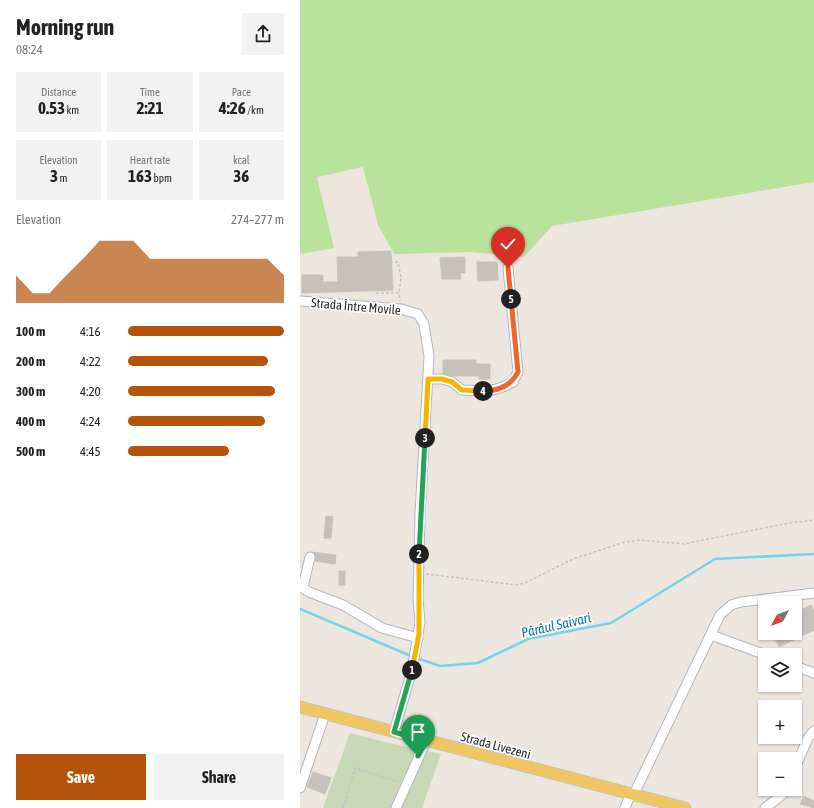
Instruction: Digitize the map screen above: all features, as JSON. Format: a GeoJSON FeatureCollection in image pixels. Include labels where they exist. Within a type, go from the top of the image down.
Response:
{"type":"FeatureCollection","features":[{"type":"Feature","properties":{"kind":"main road","name":"Strada Livezeni"},"geometry":{"type":"LineString","coordinates":[[300,707],[526,768],[633,793],[685,808]]}},
{"type":"Feature","properties":{"kind":"street"},"geometry":{"type":"LineString","coordinates":[[428,379],[442,379],[452,382],[462,390],[488,391],[503,387],[513,382],[518,372],[508,268]]}},
{"type":"Feature","properties":{"kind":"street","name":"Strada Între Movile"},"geometry":{"type":"LineString","coordinates":[[300,301],[401,309],[418,314],[424,324],[427,340],[428,379],[418,573],[420,622],[412,670],[394,732]]}},
{"type":"Feature","properties":{"kind":"street"},"geometry":{"type":"LineString","coordinates":[[310,557],[301,587],[309,592],[343,605],[382,628],[418,638]]}},
{"type":"Feature","properties":{"kind":"street"},"geometry":{"type":"LineString","coordinates":[[625,808],[720,615],[731,605],[741,602],[812,594]]}},
{"type":"Feature","properties":{"kind":"street"},"geometry":{"type":"LineString","coordinates":[[711,635],[758,652]]}},
{"type":"Feature","properties":{"kind":"street"},"geometry":{"type":"LineString","coordinates":[[802,669],[814,673]]}},
{"type":"Feature","properties":{"kind":"street"},"geometry":{"type":"LineString","coordinates":[[300,788],[326,714]]}},
{"type":"Feature","properties":{"kind":"street"},"geometry":{"type":"LineString","coordinates":[[802,752],[808,738],[814,731]]}},
{"type":"Feature","properties":{"kind":"street"},"geometry":{"type":"LineString","coordinates":[[396,808],[426,741]]}},
{"type":"Feature","properties":{"kind":"street"},"geometry":{"type":"LineString","coordinates":[[765,808],[781,796]]}},
{"type":"Feature","properties":{"kind":"path"},"geometry":{"type":"LineString","coordinates":[[380,262],[398,262],[401,278],[399,293],[401,309]]}},
{"type":"Feature","properties":{"kind":"path"},"geometry":{"type":"LineString","coordinates":[[376,293],[399,293]]}},
{"type":"Feature","properties":{"kind":"path"},"geometry":{"type":"LineString","coordinates":[[418,573],[517,585],[527,582],[573,559],[626,542],[641,540],[684,544],[789,523],[814,520]]}},
{"type":"Feature","properties":{"kind":"path"},"geometry":{"type":"LineString","coordinates":[[343,808],[355,768],[406,785]]}},
{"type":"Feature","properties":{"kind":"green space"},"geometry":{"type":"Polygon","coordinates":[[[300,0],[814,0],[814,182],[552,226],[524,257],[472,252],[394,254],[378,225],[363,167],[317,177],[334,248],[300,254],[300,0]]]}},
{"type":"Feature","properties":{"kind":"green space"},"geometry":{"type":"Polygon","coordinates":[[[350,733],[441,754],[422,808],[323,808],[350,733]]]}},
{"type":"Feature","properties":{"kind":"building"},"geometry":{"type":"Polygon","coordinates":[[[391,251],[393,290],[302,293],[302,275],[323,275],[323,282],[338,282],[337,257],[358,257],[358,252],[391,251]]]}},
{"type":"Feature","properties":{"kind":"building"},"geometry":{"type":"Polygon","coordinates":[[[465,257],[465,273],[460,273],[461,279],[442,279],[440,258],[465,257]]]}},
{"type":"Feature","properties":{"kind":"building"},"geometry":{"type":"Polygon","coordinates":[[[477,262],[497,262],[498,280],[478,281],[477,262]]]}},
{"type":"Feature","properties":{"kind":"building"},"geometry":{"type":"Polygon","coordinates":[[[443,360],[476,360],[476,364],[490,364],[490,379],[479,379],[479,376],[453,376],[443,373],[443,360]]]}},
{"type":"Feature","properties":{"kind":"building"},"geometry":{"type":"Polygon","coordinates":[[[326,516],[333,517],[331,538],[324,538],[326,516]]]}},
{"type":"Feature","properties":{"kind":"building"},"geometry":{"type":"Polygon","coordinates":[[[313,552],[336,555],[335,564],[315,561],[316,556],[313,552]]]}},
{"type":"Feature","properties":{"kind":"building"},"geometry":{"type":"Polygon","coordinates":[[[339,571],[345,571],[345,585],[339,585],[339,571]]]}},
{"type":"Feature","properties":{"kind":"building"},"geometry":{"type":"Polygon","coordinates":[[[811,605],[814,612],[814,630],[802,636],[802,610],[811,605]]]}},
{"type":"Feature","properties":{"kind":"building"},"geometry":{"type":"Polygon","coordinates":[[[776,640],[793,640],[779,647],[776,640]]]}},
{"type":"Feature","properties":{"kind":"building"},"geometry":{"type":"Polygon","coordinates":[[[313,772],[331,778],[325,794],[307,787],[313,772]]]}},
{"type":"Feature","properties":{"kind":"building"},"geometry":{"type":"Polygon","coordinates":[[[804,796],[814,801],[814,808],[800,804],[804,796]]]}},
{"type":"Feature","properties":{"kind":"waterway","name":"Pârâul Saivari"},"geometry":{"type":"LineString","coordinates":[[300,609],[411,656],[440,666],[478,663],[528,639],[611,623],[715,559],[814,554]]}},
{"type":"Feature","properties":{"kind":"route"},"geometry":{"type":"LineString","coordinates":[[418,756],[426,741],[394,732],[412,670],[419,634],[420,622],[418,600],[420,514],[428,379],[442,379],[452,382],[462,390],[488,391],[503,387],[513,382],[518,372],[508,268]]}}]}
